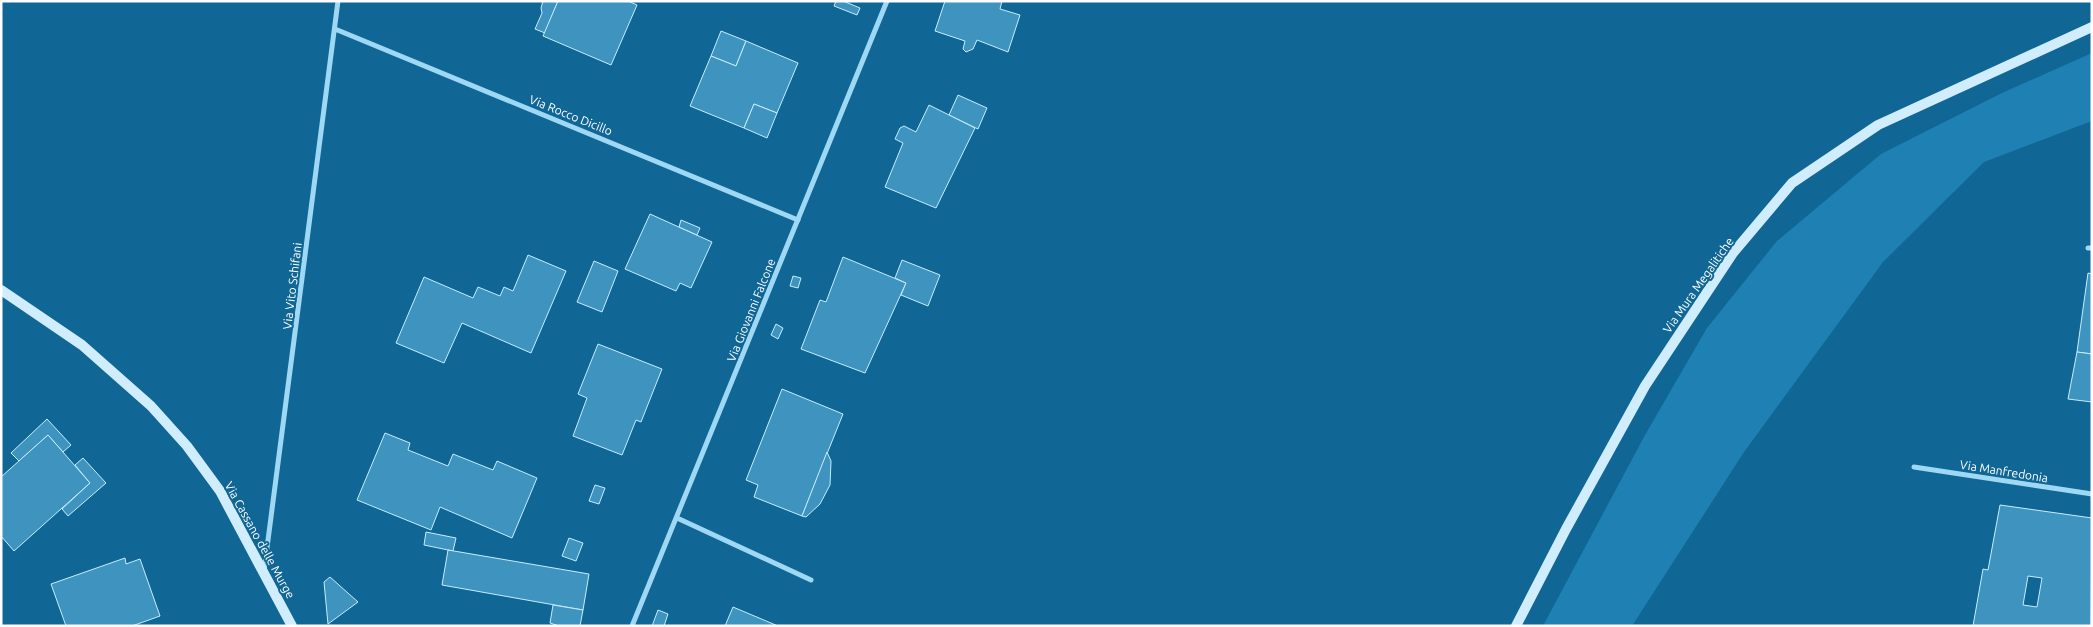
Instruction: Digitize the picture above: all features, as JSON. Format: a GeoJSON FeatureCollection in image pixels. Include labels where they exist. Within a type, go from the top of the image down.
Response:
{"type":"FeatureCollection","features":[{"type":"Feature","properties":{"kind":"street","name":"Via Vito Schifani"},"geometry":{"type":"LineString","coordinates":[[264,573],[338,1]]}},
{"type":"Feature","properties":{"kind":"street","name":"Via Giovanni Falcone"},"geometry":{"type":"LineString","coordinates":[[632,626],[887,1]]}},
{"type":"Feature","properties":{"kind":"street","name":"Via Mura Megalitiche"},"geometry":{"type":"LineString","coordinates":[[1516,626],[1645,386],[1733,254],[1792,182],[1878,125],[2092,28]]}},
{"type":"Feature","properties":{"kind":"street","name":"Via Rocco Dicillo"},"geometry":{"type":"LineString","coordinates":[[335,29],[798,220]]}},
{"type":"Feature","properties":{"kind":"street","name":"Via Cassano delle Murge"},"geometry":{"type":"LineString","coordinates":[[1,290],[82,345],[151,406],[187,446],[220,491],[292,626]]}},
{"type":"Feature","properties":{"kind":"street","name":"Via Manfredonia"},"geometry":{"type":"LineString","coordinates":[[1914,467],[2092,494]]}},
{"type":"Feature","properties":{"kind":"street"},"geometry":{"type":"LineString","coordinates":[[677,518],[811,580]]}},
{"type":"Feature","properties":{"kind":"shaded area"},"geometry":{"type":"Polygon","coordinates":[[[2092,53],[2092,121],[1984,162],[1883,262],[1744,452],[1632,626],[1543,626],[1645,435],[1707,328],[1777,241],[1881,154],[2002,93],[2092,53]]]}},
{"type":"Feature","properties":{"kind":"building"},"geometry":{"type":"Polygon","coordinates":[[[543,1],[558,1],[545,33],[535,29],[542,13],[543,1]]]}},
{"type":"Feature","properties":{"kind":"building"},"geometry":{"type":"Polygon","coordinates":[[[558,1],[628,1],[637,5],[611,65],[543,36],[558,1]]]}},
{"type":"Feature","properties":{"kind":"building"},"geometry":{"type":"Polygon","coordinates":[[[836,1],[843,1],[860,8],[857,15],[834,6],[836,1]]]}},
{"type":"Feature","properties":{"kind":"building"},"geometry":{"type":"Polygon","coordinates":[[[945,1],[1002,1],[1000,9],[1020,15],[1008,52],[977,40],[973,49],[966,52],[963,49],[965,41],[935,31],[945,1]]]}},
{"type":"Feature","properties":{"kind":"building"},"geometry":{"type":"Polygon","coordinates":[[[721,31],[746,41],[736,66],[711,56],[721,31]]]}},
{"type":"Feature","properties":{"kind":"building"},"geometry":{"type":"Polygon","coordinates":[[[746,41],[798,63],[777,113],[754,104],[744,128],[690,106],[711,56],[736,66],[746,41]]]}},
{"type":"Feature","properties":{"kind":"building"},"geometry":{"type":"Polygon","coordinates":[[[958,95],[987,108],[978,129],[949,115],[958,95]]]}},
{"type":"Feature","properties":{"kind":"building"},"geometry":{"type":"Polygon","coordinates":[[[754,104],[777,113],[767,138],[744,128],[754,104]]]}},
{"type":"Feature","properties":{"kind":"building"},"geometry":{"type":"Polygon","coordinates":[[[929,105],[975,128],[936,208],[885,187],[903,143],[895,139],[900,128],[904,126],[916,132],[929,105]]]}},
{"type":"Feature","properties":{"kind":"building"},"geometry":{"type":"Polygon","coordinates":[[[650,214],[712,242],[691,288],[680,283],[676,291],[625,269],[650,214]]]}},
{"type":"Feature","properties":{"kind":"building"},"geometry":{"type":"Polygon","coordinates":[[[681,220],[700,228],[697,235],[679,227],[681,220]]]}},
{"type":"Feature","properties":{"kind":"building"},"geometry":{"type":"Polygon","coordinates":[[[528,255],[566,271],[531,353],[462,323],[444,363],[396,343],[424,277],[473,298],[478,287],[500,296],[504,287],[513,291],[528,255]]]}},
{"type":"Feature","properties":{"kind":"building"},"geometry":{"type":"Polygon","coordinates":[[[843,257],[906,283],[865,373],[801,349],[820,300],[826,302],[843,257]]]}},
{"type":"Feature","properties":{"kind":"building"},"geometry":{"type":"Polygon","coordinates":[[[902,260],[940,275],[928,306],[901,295],[906,283],[895,278],[902,260]]]}},
{"type":"Feature","properties":{"kind":"building"},"geometry":{"type":"Polygon","coordinates":[[[594,261],[618,271],[602,312],[577,302],[594,261]]]}},
{"type":"Feature","properties":{"kind":"building"},"geometry":{"type":"Polygon","coordinates":[[[2088,273],[2092,274],[2092,354],[2077,352],[2088,273]]]}},
{"type":"Feature","properties":{"kind":"building"},"geometry":{"type":"Polygon","coordinates":[[[793,276],[801,278],[798,288],[790,286],[793,276]]]}},
{"type":"Feature","properties":{"kind":"building"},"geometry":{"type":"Polygon","coordinates":[[[776,324],[783,328],[778,339],[771,335],[776,324]]]}},
{"type":"Feature","properties":{"kind":"building"},"geometry":{"type":"Polygon","coordinates":[[[598,344],[662,369],[641,422],[636,420],[622,455],[573,436],[587,398],[578,394],[598,344]]]}},
{"type":"Feature","properties":{"kind":"building"},"geometry":{"type":"Polygon","coordinates":[[[2077,352],[2092,354],[2092,402],[2068,399],[2077,352]]]}},
{"type":"Feature","properties":{"kind":"building"},"geometry":{"type":"Polygon","coordinates":[[[782,389],[843,414],[802,516],[754,497],[758,485],[746,480],[782,389]]]}},
{"type":"Feature","properties":{"kind":"building"},"geometry":{"type":"Polygon","coordinates":[[[47,419],[71,445],[63,452],[48,435],[19,461],[11,453],[47,419]]]}},
{"type":"Feature","properties":{"kind":"building"},"geometry":{"type":"Polygon","coordinates":[[[385,433],[410,443],[408,450],[448,466],[453,454],[493,470],[497,461],[537,478],[512,538],[440,507],[431,530],[357,500],[385,433]]]}},
{"type":"Feature","properties":{"kind":"building"},"geometry":{"type":"Polygon","coordinates":[[[48,435],[90,483],[14,551],[1,536],[1,477],[48,435]]]}},
{"type":"Feature","properties":{"kind":"building"},"geometry":{"type":"Polygon","coordinates":[[[827,452],[831,461],[830,485],[820,504],[806,517],[802,516],[827,452]]]}},
{"type":"Feature","properties":{"kind":"building"},"geometry":{"type":"Polygon","coordinates":[[[83,458],[106,483],[68,516],[62,509],[90,483],[75,465],[83,458]]]}},
{"type":"Feature","properties":{"kind":"building"},"geometry":{"type":"Polygon","coordinates":[[[595,485],[605,488],[599,504],[589,501],[595,485]]]}},
{"type":"Feature","properties":{"kind":"building"},"geometry":{"type":"Polygon","coordinates":[[[2000,505],[2092,518],[2091,626],[1973,626],[1983,569],[1988,570],[2000,505]],[[2028,576],[2023,605],[2037,607],[2042,578],[2028,576]]]}},
{"type":"Feature","properties":{"kind":"building"},"geometry":{"type":"Polygon","coordinates":[[[426,532],[456,538],[453,551],[424,545],[426,532]]]}},
{"type":"Feature","properties":{"kind":"building"},"geometry":{"type":"Polygon","coordinates":[[[569,538],[583,543],[576,561],[562,556],[569,538]]]}},
{"type":"Feature","properties":{"kind":"building"},"geometry":{"type":"Polygon","coordinates":[[[448,550],[589,574],[583,610],[442,585],[448,550]]]}},
{"type":"Feature","properties":{"kind":"building"},"geometry":{"type":"Polygon","coordinates":[[[125,558],[126,564],[140,559],[160,616],[132,626],[66,626],[51,584],[125,558]]]}},
{"type":"Feature","properties":{"kind":"building"},"geometry":{"type":"Polygon","coordinates":[[[330,577],[358,602],[328,624],[324,582],[330,577]]]}},
{"type":"Feature","properties":{"kind":"building"},"geometry":{"type":"Polygon","coordinates":[[[553,605],[583,610],[580,626],[559,626],[550,623],[553,605]]]}},
{"type":"Feature","properties":{"kind":"building"},"geometry":{"type":"Polygon","coordinates":[[[733,607],[778,626],[725,626],[733,607]]]}},
{"type":"Feature","properties":{"kind":"building"},"geometry":{"type":"Polygon","coordinates":[[[658,610],[668,614],[664,626],[652,626],[658,610]]]}}]}
